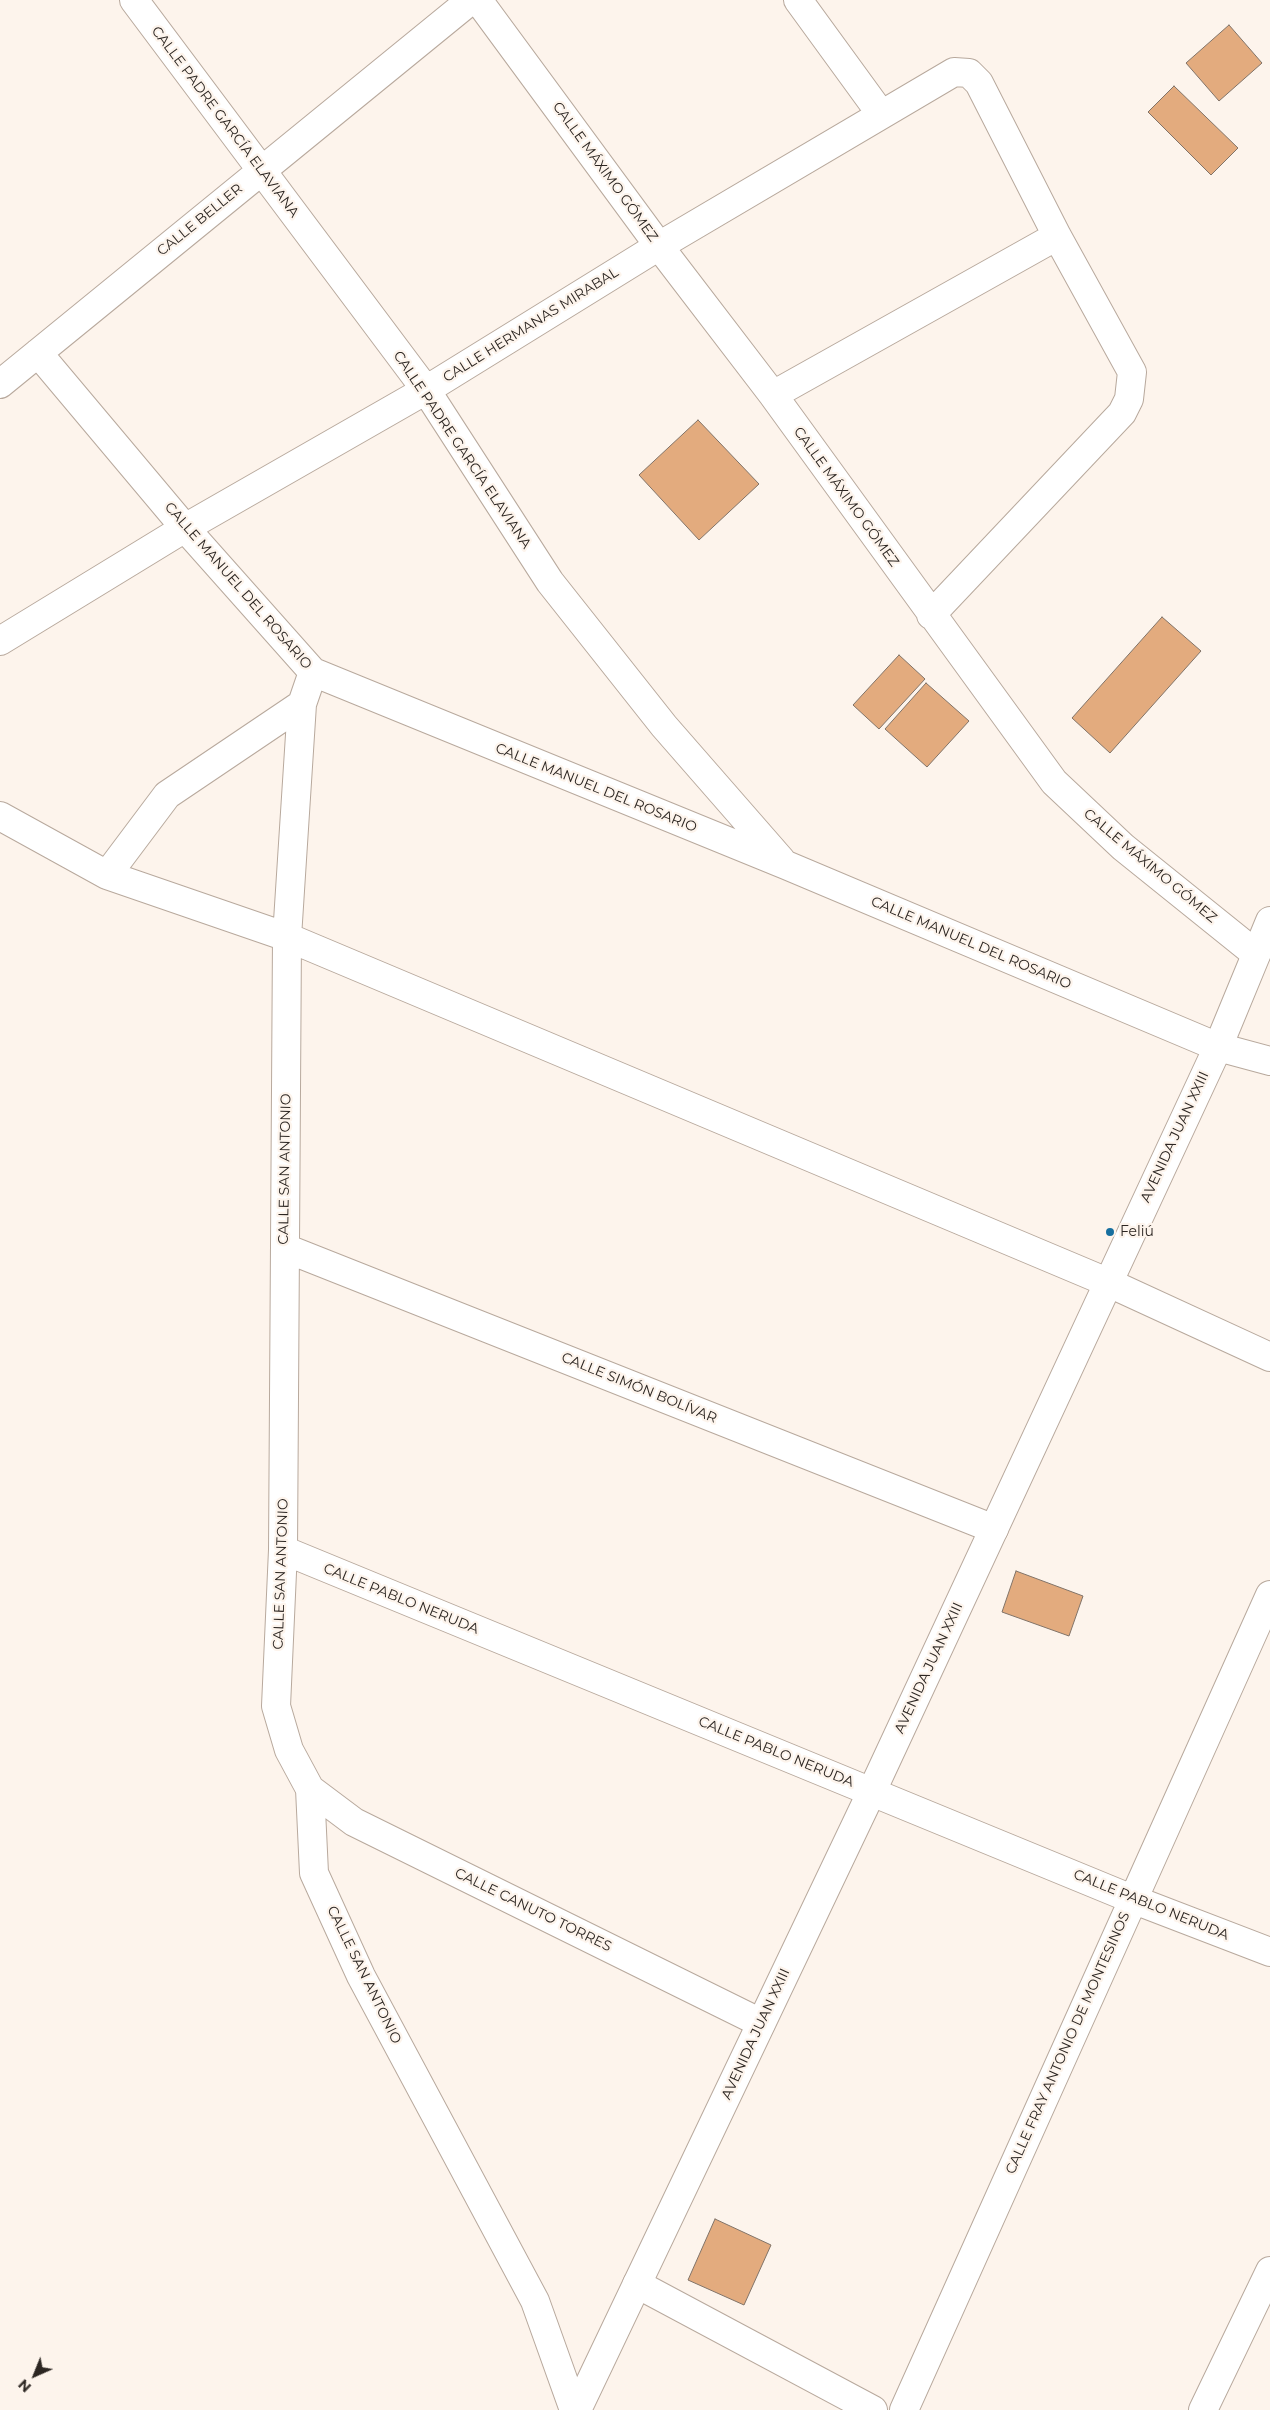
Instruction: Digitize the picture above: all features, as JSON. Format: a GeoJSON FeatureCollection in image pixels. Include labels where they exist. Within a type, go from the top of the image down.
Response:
{"type":"FeatureCollection","features":[{"type":"Feature","properties":{"kind":"street","name":"CALLE PADRE GARCÍA ELAVIANA"},"geometry":{"type":"LineString","coordinates":[[134,0],[426,390],[550,582],[664,726],[786,865]]}},
{"type":"Feature","properties":{"kind":"street","name":"CALLE BELLER"},"geometry":{"type":"LineString","coordinates":[[0,384],[260,170],[471,0]]}},
{"type":"Feature","properties":{"kind":"street","name":"CALLE MÁXIMO GÓMEZ"},"geometry":{"type":"LineString","coordinates":[[478,0],[659,246],[773,396],[931,616],[1054,782],[1123,847],[1256,954]]}},
{"type":"Feature","properties":{"kind":"street"},"geometry":{"type":"LineString","coordinates":[[798,0],[881,114]]}},
{"type":"Feature","properties":{"kind":"street","name":"CALLE HERMANAS MIRABAL"},"geometry":{"type":"LineString","coordinates":[[0,641],[185,528],[426,390],[659,246],[954,72],[969,73],[979,83],[1057,236],[1132,372],[1129,400],[1122,413],[931,616]]}},
{"type":"Feature","properties":{"kind":"street"},"geometry":{"type":"LineString","coordinates":[[773,396],[1057,236]]}},
{"type":"Feature","properties":{"kind":"street","name":"CALLE MANUEL DEL ROSARIO"},"geometry":{"type":"LineString","coordinates":[[38,353],[185,528],[313,672],[786,865],[1218,1047],[1270,1062]]}},
{"type":"Feature","properties":{"kind":"street","name":"CALLE SAN ANTONIO"},"geometry":{"type":"LineString","coordinates":[[313,672],[302,704],[288,938],[283,1550],[276,1706],[289,1750],[310,1790],[314,1873],[362,1976],[535,2301],[575,2410]]}},
{"type":"Feature","properties":{"kind":"street"},"geometry":{"type":"LineString","coordinates":[[106,875],[167,795],[302,704]]}},
{"type":"Feature","properties":{"kind":"street"},"geometry":{"type":"LineString","coordinates":[[0,816],[106,875],[288,938],[1107,1282],[1270,1357]]}},
{"type":"Feature","properties":{"kind":"street","name":"AVENIDA JUAN XXIII"},"geometry":{"type":"LineString","coordinates":[[575,2410],[872,1791],[1107,1282],[1218,1047],[1270,921]]}},
{"type":"Feature","properties":{"kind":"street","name":"CALLE SIMÓN BOLÍVAR"},"geometry":{"type":"LineString","coordinates":[[285,1248],[994,1529]]}},
{"type":"Feature","properties":{"kind":"street","name":"CALLE PABLO NERUDA"},"geometry":{"type":"LineString","coordinates":[[283,1550],[1132,1899],[1270,1952]]}},
{"type":"Feature","properties":{"kind":"street","name":"CALLE FRAY ANTONIO DE MONTESINOS"},"geometry":{"type":"LineString","coordinates":[[904,2410],[1270,1595]]}},
{"type":"Feature","properties":{"kind":"street","name":"CALLE CANUTO TORRES"},"geometry":{"type":"LineString","coordinates":[[310,1790],[354,1822],[761,2023]]}},
{"type":"Feature","properties":{"kind":"street"},"geometry":{"type":"LineString","coordinates":[[1203,2410],[1268,2280]]}},
{"type":"Feature","properties":{"kind":"street"},"geometry":{"type":"LineString","coordinates":[[637,2284],[873,2410]]}},
{"type":"Feature","properties":{"kind":"building"},"geometry":{"type":"Polygon","coordinates":[[[1229,25],[1262,63],[1219,101],[1186,63],[1229,25]]]}},
{"type":"Feature","properties":{"kind":"building"},"geometry":{"type":"Polygon","coordinates":[[[1174,86],[1238,148],[1211,175],[1148,112],[1174,86]]]}},
{"type":"Feature","properties":{"kind":"building"},"geometry":{"type":"Polygon","coordinates":[[[698,420],[759,484],[699,540],[639,475],[698,420]]]}},
{"type":"Feature","properties":{"kind":"building"},"geometry":{"type":"Polygon","coordinates":[[[1162,617],[1201,651],[1110,753],[1072,718],[1162,617]]]}},
{"type":"Feature","properties":{"kind":"building"},"geometry":{"type":"Polygon","coordinates":[[[899,655],[925,679],[879,729],[853,705],[899,655]]]}},
{"type":"Feature","properties":{"kind":"building"},"geometry":{"type":"Polygon","coordinates":[[[926,683],[969,721],[927,767],[885,729],[926,683]]]}},
{"type":"Feature","properties":{"kind":"building"},"geometry":{"type":"Polygon","coordinates":[[[1016,1571],[1083,1596],[1069,1636],[1002,1612],[1016,1571]]]}},
{"type":"Feature","properties":{"kind":"building"},"geometry":{"type":"Polygon","coordinates":[[[715,2219],[771,2245],[744,2305],[688,2280],[715,2219]]]}},
{"type":"Feature","properties":{"kind":"place","name":"Feliú"},"geometry":{"type":"Point","coordinates":[1110,1232]}}]}
